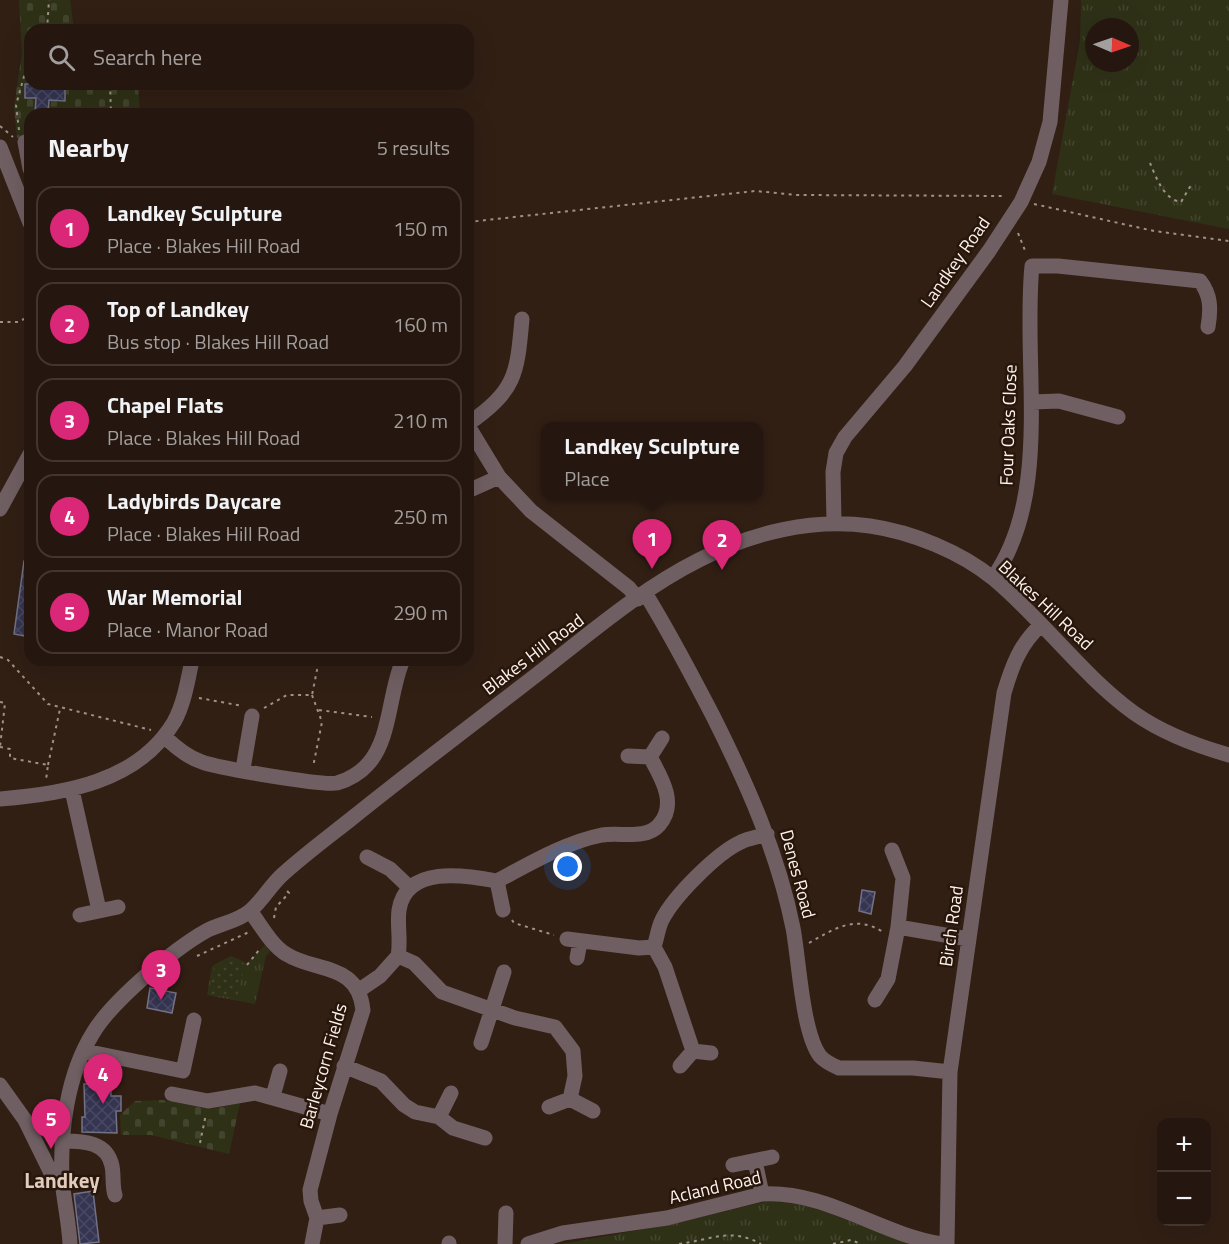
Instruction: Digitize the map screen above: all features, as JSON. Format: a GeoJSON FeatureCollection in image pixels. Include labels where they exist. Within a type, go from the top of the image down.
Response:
{"type":"FeatureCollection","features":[{"type":"Feature","properties":{"kind":"street","name":"Landkey Road"},"geometry":{"type":"LineString","coordinates":[[834,523],[833,472],[836,453],[845,437],[925,339],[1021,202],[1039,162],[1050,122],[1061,0]]}},
{"type":"Feature","properties":{"kind":"street"},"geometry":{"type":"LineString","coordinates":[[23,138],[24,142]]}},
{"type":"Feature","properties":{"kind":"street"},"geometry":{"type":"LineString","coordinates":[[0,147],[24,208]]}},
{"type":"Feature","properties":{"kind":"street"},"geometry":{"type":"LineString","coordinates":[[1032,266],[1058,266],[1200,281],[1207,290],[1211,309],[1208,327]]}},
{"type":"Feature","properties":{"kind":"street","name":"Four Oaks Close"},"geometry":{"type":"LineString","coordinates":[[993,578],[1013,543],[1023,508],[1032,402],[1028,300],[1032,266]]}},
{"type":"Feature","properties":{"kind":"street"},"geometry":{"type":"LineString","coordinates":[[474,421],[493,407],[509,387],[515,372],[522,319]]}},
{"type":"Feature","properties":{"kind":"street"},"geometry":{"type":"LineString","coordinates":[[1032,402],[1059,401],[1118,417]]}},
{"type":"Feature","properties":{"kind":"street","name":"Denes Road"},"geometry":{"type":"LineString","coordinates":[[474,435],[499,477],[531,511],[641,596],[691,669],[750,790],[767,834],[796,947],[814,1046],[828,1064],[851,1069],[913,1068],[951,1072]]}},
{"type":"Feature","properties":{"kind":"street"},"geometry":{"type":"LineString","coordinates":[[0,509],[24,465]]}},
{"type":"Feature","properties":{"kind":"street"},"geometry":{"type":"LineString","coordinates":[[474,488],[499,477]]}},
{"type":"Feature","properties":{"kind":"street","name":"Blakes Hill Road"},"geometry":{"type":"LineString","coordinates":[[70,1244],[62,1180],[68,1098],[73,1078],[85,1051],[104,1017],[128,992],[200,935],[241,918],[250,911],[278,879],[316,845],[392,785],[641,596],[698,560],[759,536],[798,526],[834,523],[873,526],[915,537],[940,547],[993,578],[1133,712],[1188,740],[1229,755]]}},
{"type":"Feature","properties":{"kind":"street","name":"Birch Road"},"geometry":{"type":"LineString","coordinates":[[947,1244],[951,1072],[1004,693],[1014,662],[1026,639],[1041,625]]}},
{"type":"Feature","properties":{"kind":"street"},"geometry":{"type":"LineString","coordinates":[[0,799],[72,790],[107,778],[128,766],[165,735],[175,720],[191,666]]}},
{"type":"Feature","properties":{"kind":"street"},"geometry":{"type":"LineString","coordinates":[[165,735],[181,752],[202,762],[311,781],[339,782],[356,774],[376,752],[395,678],[400,666]]}},
{"type":"Feature","properties":{"kind":"street"},"geometry":{"type":"LineString","coordinates":[[243,769],[253,710]]}},
{"type":"Feature","properties":{"kind":"street"},"geometry":{"type":"LineString","coordinates":[[650,757],[662,738]]}},
{"type":"Feature","properties":{"kind":"street"},"geometry":{"type":"LineString","coordinates":[[628,756],[650,757]]}},
{"type":"Feature","properties":{"kind":"street"},"geometry":{"type":"LineString","coordinates":[[358,991],[380,976],[398,956],[400,908],[409,887],[418,882],[456,875],[497,881],[535,861],[602,835],[647,834],[659,825],[668,801],[665,785],[650,757]]}},
{"type":"Feature","properties":{"kind":"street"},"geometry":{"type":"LineString","coordinates":[[72,790],[99,910]]}},
{"type":"Feature","properties":{"kind":"street"},"geometry":{"type":"LineString","coordinates":[[693,1051],[665,968],[654,947],[661,921],[672,904],[716,861],[740,843],[767,834]]}},
{"type":"Feature","properties":{"kind":"street"},"geometry":{"type":"LineString","coordinates":[[875,1000],[888,980],[897,932],[903,878],[892,850]]}},
{"type":"Feature","properties":{"kind":"street"},"geometry":{"type":"LineString","coordinates":[[367,856],[390,869],[409,887]]}},
{"type":"Feature","properties":{"kind":"street"},"geometry":{"type":"LineString","coordinates":[[497,881],[503,910]]}},
{"type":"Feature","properties":{"kind":"street"},"geometry":{"type":"LineString","coordinates":[[80,915],[118,907]]}},
{"type":"Feature","properties":{"kind":"street","name":"Barleycorn Fields"},"geometry":{"type":"LineString","coordinates":[[250,911],[278,949],[288,956],[344,974],[358,991],[363,1010],[344,1066],[310,1190],[317,1218],[312,1244]]}},
{"type":"Feature","properties":{"kind":"street"},"geometry":{"type":"LineString","coordinates":[[897,932],[968,939]]}},
{"type":"Feature","properties":{"kind":"street"},"geometry":{"type":"LineString","coordinates":[[577,958],[574,940],[639,948],[654,947]]}},
{"type":"Feature","properties":{"kind":"street"},"geometry":{"type":"LineString","coordinates":[[398,956],[414,963],[441,992],[555,1027],[568,1042],[576,1062],[570,1099]]}},
{"type":"Feature","properties":{"kind":"street"},"geometry":{"type":"LineString","coordinates":[[481,1043],[501,979]]}},
{"type":"Feature","properties":{"kind":"street"},"geometry":{"type":"LineString","coordinates":[[85,1051],[183,1071],[194,1020]]}},
{"type":"Feature","properties":{"kind":"street"},"geometry":{"type":"LineString","coordinates":[[693,1051],[711,1053]]}},
{"type":"Feature","properties":{"kind":"street"},"geometry":{"type":"LineString","coordinates":[[680,1066],[693,1051]]}},
{"type":"Feature","properties":{"kind":"street"},"geometry":{"type":"LineString","coordinates":[[344,1066],[381,1081],[404,1105],[416,1112],[440,1118],[453,1128],[485,1138]]}},
{"type":"Feature","properties":{"kind":"street"},"geometry":{"type":"LineString","coordinates":[[273,1096],[280,1071]]}},
{"type":"Feature","properties":{"kind":"street"},"geometry":{"type":"LineString","coordinates":[[0,1085],[25,1120],[54,1179],[62,1180]]}},
{"type":"Feature","properties":{"kind":"street"},"geometry":{"type":"LineString","coordinates":[[172,1094],[208,1101],[255,1093],[273,1096],[330,1114]]}},
{"type":"Feature","properties":{"kind":"street"},"geometry":{"type":"LineString","coordinates":[[440,1118],[451,1093]]}},
{"type":"Feature","properties":{"kind":"street"},"geometry":{"type":"LineString","coordinates":[[549,1107],[570,1099],[593,1111]]}},
{"type":"Feature","properties":{"kind":"street"},"geometry":{"type":"LineString","coordinates":[[64,1141],[88,1142],[106,1152],[112,1167],[115,1195]]}},
{"type":"Feature","properties":{"kind":"street"},"geometry":{"type":"LineString","coordinates":[[733,1165],[772,1157]]}},
{"type":"Feature","properties":{"kind":"street"},"geometry":{"type":"LineString","coordinates":[[755,1161],[762,1194]]}},
{"type":"Feature","properties":{"kind":"street","name":"Acland Road"},"geometry":{"type":"LineString","coordinates":[[528,1244],[563,1233],[667,1218],[762,1194],[778,1193],[807,1198],[942,1244]]}},
{"type":"Feature","properties":{"kind":"street"},"geometry":{"type":"LineString","coordinates":[[505,1244],[506,1212]]}},
{"type":"Feature","properties":{"kind":"street"},"geometry":{"type":"LineString","coordinates":[[317,1218],[340,1215]]}},
{"type":"Feature","properties":{"kind":"path"},"geometry":{"type":"LineString","coordinates":[[47,24],[49,0]]}},
{"type":"Feature","properties":{"kind":"path"},"geometry":{"type":"LineString","coordinates":[[23,138],[16,105],[24,76]]}},
{"type":"Feature","properties":{"kind":"path"},"geometry":{"type":"LineString","coordinates":[[110,90],[111,108]]}},
{"type":"Feature","properties":{"kind":"path"},"geometry":{"type":"LineString","coordinates":[[1150,163],[1162,189],[1174,201],[1181,202],[1191,185]]}},
{"type":"Feature","properties":{"kind":"path"},"geometry":{"type":"LineString","coordinates":[[474,221],[755,191],[797,195],[1012,196],[1021,202],[1154,231],[1229,242]]}},
{"type":"Feature","properties":{"kind":"path"},"geometry":{"type":"LineString","coordinates":[[1011,217],[1032,266]]}},
{"type":"Feature","properties":{"kind":"path"},"geometry":{"type":"LineString","coordinates":[[0,322],[18,322],[24,319]]}},
{"type":"Feature","properties":{"kind":"path"},"geometry":{"type":"LineString","coordinates":[[0,657],[8,660],[48,704],[165,735]]}},
{"type":"Feature","properties":{"kind":"path"},"geometry":{"type":"LineString","coordinates":[[311,781],[322,722],[312,694],[319,666]]}},
{"type":"Feature","properties":{"kind":"path"},"geometry":{"type":"LineString","coordinates":[[184,694],[253,710],[287,695],[312,694]]}},
{"type":"Feature","properties":{"kind":"path"},"geometry":{"type":"LineString","coordinates":[[0,702],[5,703],[0,747],[10,749],[10,758],[48,765]]}},
{"type":"Feature","properties":{"kind":"path"},"geometry":{"type":"LineString","coordinates":[[44,794],[60,709]]}},
{"type":"Feature","properties":{"kind":"path"},"geometry":{"type":"LineString","coordinates":[[319,710],[386,719]]}},
{"type":"Feature","properties":{"kind":"path"},"geometry":{"type":"LineString","coordinates":[[503,910],[508,911],[514,923],[555,935],[563,930],[574,940]]}},
{"type":"Feature","properties":{"kind":"path"},"geometry":{"type":"LineString","coordinates":[[796,947],[849,923],[872,926],[887,935],[897,932]]}},
{"type":"Feature","properties":{"kind":"path"},"geometry":{"type":"LineString","coordinates":[[248,932],[252,938]]}},
{"type":"Feature","properties":{"kind":"path"},"geometry":{"type":"LineString","coordinates":[[247,965],[259,950],[256,945]]}},
{"type":"Feature","properties":{"kind":"path"},"geometry":{"type":"LineString","coordinates":[[200,1143],[208,1101]]}},
{"type":"Feature","properties":{"kind":"path"},"geometry":{"type":"LineString","coordinates":[[679,1244],[730,1234],[746,1236],[761,1244]]}},
{"type":"Feature","properties":{"kind":"path"},"geometry":{"type":"LineString","coordinates":[[833,1244],[851,1240],[861,1244]]}},
{"type":"Feature","properties":{"kind":"green space"},"geometry":{"type":"Polygon","coordinates":[[[19,0],[70,0],[73,24],[24,24],[24,90],[138,90],[140,108],[24,108],[24,139],[17,138],[14,107],[22,53],[19,0]]]}},
{"type":"Feature","properties":{"kind":"green space"},"geometry":{"type":"Polygon","coordinates":[[[1081,0],[1229,0],[1229,229],[1052,194],[1080,41],[1081,0]]]}},
{"type":"Feature","properties":{"kind":"green space"},"geometry":{"type":"Polygon","coordinates":[[[265,945],[270,952],[266,956],[255,1004],[207,995],[212,966],[231,956],[247,963],[265,945]]]}},
{"type":"Feature","properties":{"kind":"green space"},"geometry":{"type":"Polygon","coordinates":[[[231,958],[245,964],[237,999],[209,993],[214,967],[231,958]]]}},
{"type":"Feature","properties":{"kind":"green space"},"geometry":{"type":"Polygon","coordinates":[[[163,1100],[210,1109],[240,1103],[229,1154],[151,1135],[121,1135],[120,1115],[135,1101],[163,1100]]]}},
{"type":"Feature","properties":{"kind":"green space"},"geometry":{"type":"Polygon","coordinates":[[[768,1201],[807,1205],[909,1244],[562,1244],[683,1222],[768,1201]]]}},
{"type":"Feature","properties":{"kind":"building"},"geometry":{"type":"Polygon","coordinates":[[[25,90],[65,90],[65,101],[49,100],[48,108],[35,108],[36,98],[25,98],[25,90]]]}},
{"type":"Feature","properties":{"kind":"building"},"geometry":{"type":"Polygon","coordinates":[[[24,561],[24,636],[14,634],[24,561]]]}},
{"type":"Feature","properties":{"kind":"building"},"geometry":{"type":"Polygon","coordinates":[[[862,890],[875,892],[871,914],[859,911],[862,890]]]}},
{"type":"Feature","properties":{"kind":"building"},"geometry":{"type":"Polygon","coordinates":[[[150,988],[176,993],[172,1013],[147,1008],[150,988]]]}},
{"type":"Feature","properties":{"kind":"building"},"geometry":{"type":"Polygon","coordinates":[[[111,1083],[111,1096],[121,1096],[121,1111],[116,1111],[117,1133],[82,1132],[82,1117],[85,1117],[84,1084],[111,1083]]]}},
{"type":"Feature","properties":{"kind":"building"},"geometry":{"type":"Polygon","coordinates":[[[93,1191],[99,1242],[80,1244],[74,1194],[93,1191]]]}},
{"type":"Feature","properties":{"kind":"place","name":"Landkey Sculpture"},"geometry":{"type":"Point","coordinates":[652,569]}},
{"type":"Feature","properties":{"kind":"place","name":"Top of Landkey"},"geometry":{"type":"Point","coordinates":[722,570]}},
{"type":"Feature","properties":{"kind":"place","name":"Chapel Flats"},"geometry":{"type":"Point","coordinates":[161,1000]}},
{"type":"Feature","properties":{"kind":"place","name":"Ladybirds Daycare"},"geometry":{"type":"Point","coordinates":[103,1104]}},
{"type":"Feature","properties":{"kind":"place","name":"War Memorial"},"geometry":{"type":"Point","coordinates":[51,1149]}},
{"type":"Feature","properties":{"kind":"district","name":"Landkey"},"geometry":{"type":"Point","coordinates":[62,1180]}}]}
